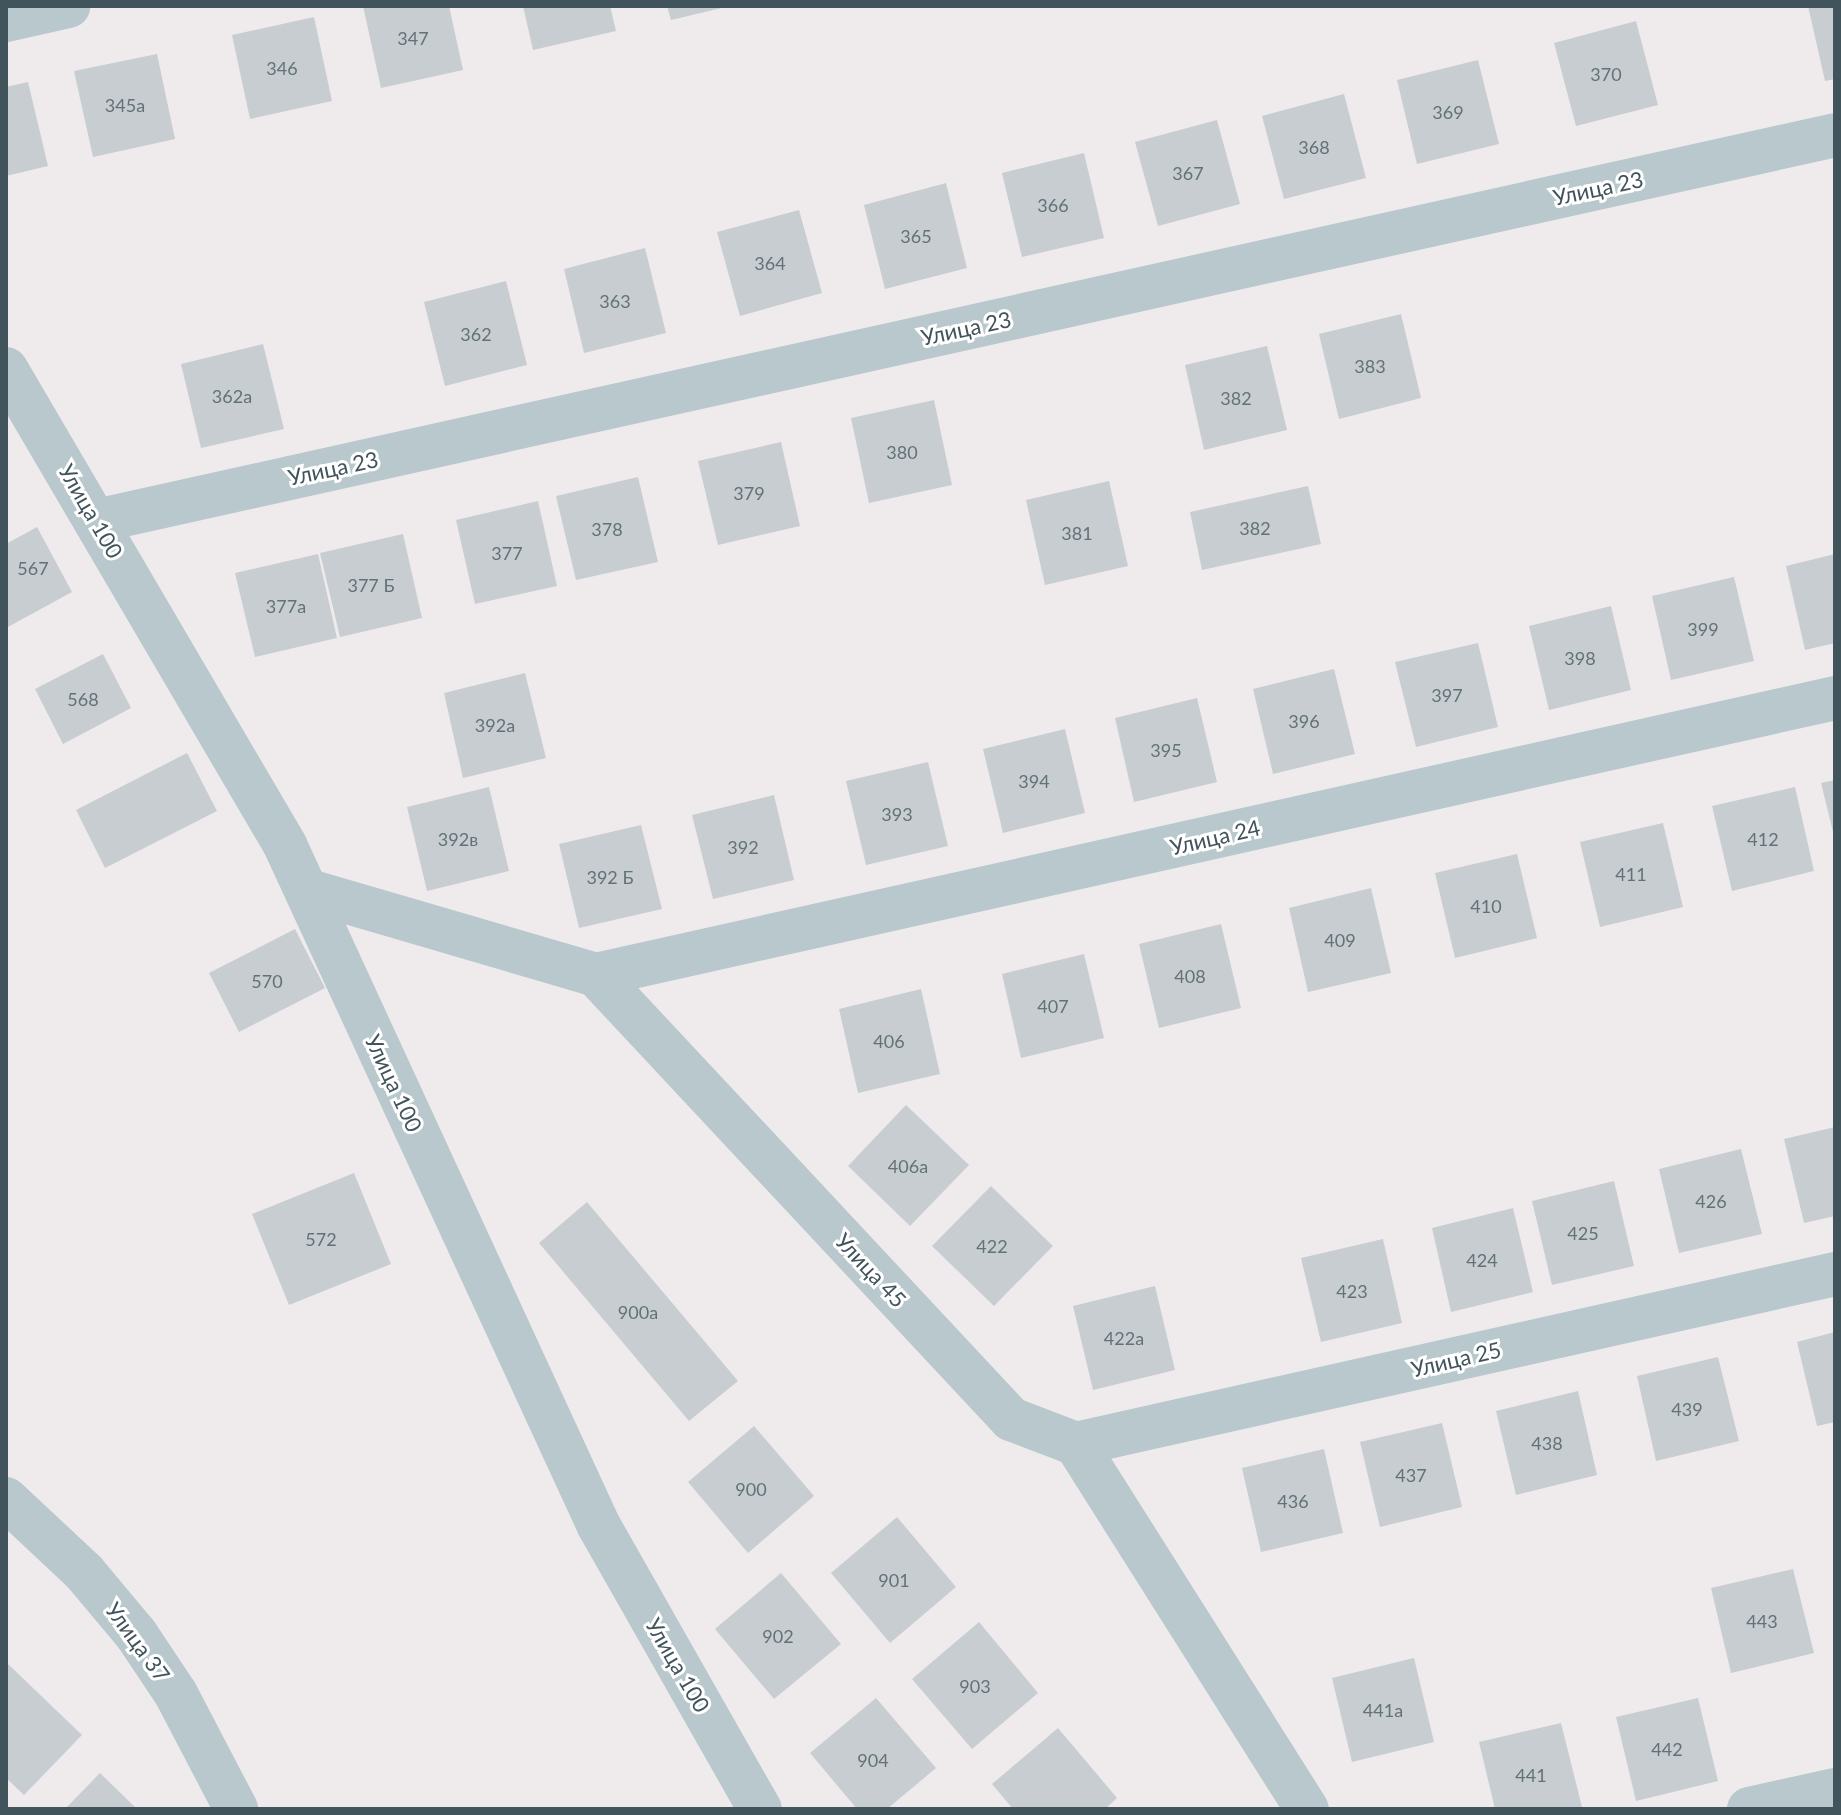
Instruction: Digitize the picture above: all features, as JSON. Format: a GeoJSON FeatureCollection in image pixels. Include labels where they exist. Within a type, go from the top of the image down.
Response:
{"type":"FeatureCollection","features":[{"type":"Feature","properties":{"kind":"street"},"geometry":{"type":"LineString","coordinates":[[6,20],[68,6]]}},
{"type":"Feature","properties":{"kind":"street","name":"Улица 23"},"geometry":{"type":"LineString","coordinates":[[96,521],[1835,135]]}},
{"type":"Feature","properties":{"kind":"street","name":"Улица 100"},"geometry":{"type":"LineString","coordinates":[[6,369],[306,890],[599,1526],[760,1809]]}},
{"type":"Feature","properties":{"kind":"street","name":"Улица 24"},"geometry":{"type":"LineString","coordinates":[[596,975],[1835,698]]}},
{"type":"Feature","properties":{"kind":"street"},"geometry":{"type":"LineString","coordinates":[[306,890],[596,975]]}},
{"type":"Feature","properties":{"kind":"street","name":"Улица 45"},"geometry":{"type":"LineString","coordinates":[[596,975],[1011,1419],[1076,1444]]}},
{"type":"Feature","properties":{"kind":"street","name":"Улица 25"},"geometry":{"type":"LineString","coordinates":[[1076,1444],[1835,1274]]}},
{"type":"Feature","properties":{"kind":"street"},"geometry":{"type":"LineString","coordinates":[[1076,1444],[1307,1809]]}},
{"type":"Feature","properties":{"kind":"street","name":"Улица 37"},"geometry":{"type":"LineString","coordinates":[[6,1499],[84,1572],[136,1634],[176,1694],[236,1809]]}},
{"type":"Feature","properties":{"kind":"street"},"geometry":{"type":"LineString","coordinates":[[1749,1809],[1835,1790]]}},
{"type":"Feature","properties":{"kind":"building"},"geometry":{"type":"Polygon","coordinates":[[[363,6],[449,6],[463,70],[381,88],[363,6]]]}},
{"type":"Feature","properties":{"kind":"building"},"geometry":{"type":"Polygon","coordinates":[[[523,6],[610,6],[616,31],[533,50],[523,6]]]}},
{"type":"Feature","properties":{"kind":"building"},"geometry":{"type":"Polygon","coordinates":[[[667,6],[726,6],[726,7],[671,20],[667,6]]]}},
{"type":"Feature","properties":{"kind":"building"},"geometry":{"type":"Polygon","coordinates":[[[1808,6],[1835,6],[1835,79],[1825,81],[1808,6]]]}},
{"type":"Feature","properties":{"kind":"building"},"geometry":{"type":"Polygon","coordinates":[[[314,17],[332,101],[250,119],[232,35],[314,17]]]}},
{"type":"Feature","properties":{"kind":"building"},"geometry":{"type":"Polygon","coordinates":[[[1636,21],[1658,105],[1576,126],[1554,43],[1636,21]]]}},
{"type":"Feature","properties":{"kind":"building"},"geometry":{"type":"Polygon","coordinates":[[[157,54],[175,139],[93,157],[74,71],[157,54]]]}},
{"type":"Feature","properties":{"kind":"building"},"geometry":{"type":"Polygon","coordinates":[[[1478,60],[1499,144],[1417,164],[1397,80],[1478,60]]]}},
{"type":"Feature","properties":{"kind":"building"},"geometry":{"type":"Polygon","coordinates":[[[28,82],[48,166],[6,176],[6,87],[28,82]]]}},
{"type":"Feature","properties":{"kind":"building"},"geometry":{"type":"Polygon","coordinates":[[[1344,94],[1366,178],[1284,199],[1262,116],[1344,94]]]}},
{"type":"Feature","properties":{"kind":"building"},"geometry":{"type":"Polygon","coordinates":[[[1217,120],[1240,204],[1158,226],[1135,142],[1217,120]]]}},
{"type":"Feature","properties":{"kind":"building"},"geometry":{"type":"Polygon","coordinates":[[[1084,153],[1104,238],[1022,257],[1002,173],[1084,153]]]}},
{"type":"Feature","properties":{"kind":"building"},"geometry":{"type":"Polygon","coordinates":[[[946,183],[967,268],[885,289],[864,205],[946,183]]]}},
{"type":"Feature","properties":{"kind":"building"},"geometry":{"type":"Polygon","coordinates":[[[799,210],[822,293],[740,316],[717,232],[799,210]]]}},
{"type":"Feature","properties":{"kind":"building"},"geometry":{"type":"Polygon","coordinates":[[[645,248],[666,333],[584,353],[564,269],[645,248]]]}},
{"type":"Feature","properties":{"kind":"building"},"geometry":{"type":"Polygon","coordinates":[[[506,281],[527,365],[445,386],[424,302],[506,281]]]}},
{"type":"Feature","properties":{"kind":"building"},"geometry":{"type":"Polygon","coordinates":[[[1401,314],[1421,398],[1339,419],[1319,334],[1401,314]]]}},
{"type":"Feature","properties":{"kind":"building"},"geometry":{"type":"Polygon","coordinates":[[[263,344],[284,429],[201,448],[181,364],[263,344]]]}},
{"type":"Feature","properties":{"kind":"building"},"geometry":{"type":"Polygon","coordinates":[[[1267,346],[1287,430],[1204,450],[1185,365],[1267,346]]]}},
{"type":"Feature","properties":{"kind":"building"},"geometry":{"type":"Polygon","coordinates":[[[934,400],[952,485],[869,503],[851,418],[934,400]]]}},
{"type":"Feature","properties":{"kind":"building"},"geometry":{"type":"Polygon","coordinates":[[[781,442],[800,526],[718,545],[698,461],[781,442]]]}},
{"type":"Feature","properties":{"kind":"building"},"geometry":{"type":"Polygon","coordinates":[[[638,477],[658,562],[576,580],[556,496],[638,477]]]}},
{"type":"Feature","properties":{"kind":"building"},"geometry":{"type":"Polygon","coordinates":[[[1109,481],[1128,566],[1045,585],[1026,500],[1109,481]]]}},
{"type":"Feature","properties":{"kind":"building"},"geometry":{"type":"Polygon","coordinates":[[[1308,486],[1321,544],[1202,570],[1190,512],[1308,486]]]}},
{"type":"Feature","properties":{"kind":"building"},"geometry":{"type":"Polygon","coordinates":[[[538,501],[557,586],[475,604],[456,520],[538,501]]]}},
{"type":"Feature","properties":{"kind":"building"},"geometry":{"type":"Polygon","coordinates":[[[37,527],[72,592],[6,628],[6,544],[37,527]]]}},
{"type":"Feature","properties":{"kind":"building"},"geometry":{"type":"Polygon","coordinates":[[[403,534],[422,618],[340,637],[320,553],[403,534]]]}},
{"type":"Feature","properties":{"kind":"building"},"geometry":{"type":"Polygon","coordinates":[[[318,554],[337,638],[255,657],[235,573],[318,554]]]}},
{"type":"Feature","properties":{"kind":"building"},"geometry":{"type":"Polygon","coordinates":[[[1835,554],[1835,643],[1805,650],[1786,566],[1835,554]]]}},
{"type":"Feature","properties":{"kind":"building"},"geometry":{"type":"Polygon","coordinates":[[[1734,577],[1754,661],[1671,680],[1652,596],[1734,577]]]}},
{"type":"Feature","properties":{"kind":"building"},"geometry":{"type":"Polygon","coordinates":[[[1611,606],[1631,690],[1549,710],[1529,626],[1611,606]]]}},
{"type":"Feature","properties":{"kind":"building"},"geometry":{"type":"Polygon","coordinates":[[[1478,643],[1498,727],[1416,747],[1395,662],[1478,643]]]}},
{"type":"Feature","properties":{"kind":"building"},"geometry":{"type":"Polygon","coordinates":[[[103,654],[131,708],[63,744],[35,689],[103,654]]]}},
{"type":"Feature","properties":{"kind":"building"},"geometry":{"type":"Polygon","coordinates":[[[1334,669],[1355,754],[1273,774],[1253,689],[1334,669]]]}},
{"type":"Feature","properties":{"kind":"building"},"geometry":{"type":"Polygon","coordinates":[[[525,673],[546,758],[463,778],[444,693],[525,673]]]}},
{"type":"Feature","properties":{"kind":"building"},"geometry":{"type":"Polygon","coordinates":[[[1197,698],[1217,782],[1134,802],[1115,718],[1197,698]]]}},
{"type":"Feature","properties":{"kind":"building"},"geometry":{"type":"Polygon","coordinates":[[[1065,729],[1085,813],[1003,833],[983,749],[1065,729]]]}},
{"type":"Feature","properties":{"kind":"building"},"geometry":{"type":"Polygon","coordinates":[[[187,753],[217,811],[105,868],[76,810],[187,753]]]}},
{"type":"Feature","properties":{"kind":"building"},"geometry":{"type":"Polygon","coordinates":[[[928,762],[948,846],[866,865],[846,781],[928,762]]]}},
{"type":"Feature","properties":{"kind":"building"},"geometry":{"type":"Polygon","coordinates":[[[1835,780],[1835,836],[1834,836],[1821,783],[1835,780]]]}},
{"type":"Feature","properties":{"kind":"building"},"geometry":{"type":"Polygon","coordinates":[[[489,787],[509,871],[427,891],[407,807],[489,787]]]}},
{"type":"Feature","properties":{"kind":"building"},"geometry":{"type":"Polygon","coordinates":[[[1795,787],[1814,871],[1732,891],[1712,806],[1795,787]]]}},
{"type":"Feature","properties":{"kind":"building"},"geometry":{"type":"Polygon","coordinates":[[[774,795],[794,880],[713,899],[692,815],[774,795]]]}},
{"type":"Feature","properties":{"kind":"building"},"geometry":{"type":"Polygon","coordinates":[[[1663,823],[1683,907],[1600,927],[1580,842],[1663,823]]]}},
{"type":"Feature","properties":{"kind":"building"},"geometry":{"type":"Polygon","coordinates":[[[641,825],[662,909],[579,928],[559,844],[641,825]]]}},
{"type":"Feature","properties":{"kind":"building"},"geometry":{"type":"Polygon","coordinates":[[[1517,854],[1537,938],[1455,958],[1435,873],[1517,854]]]}},
{"type":"Feature","properties":{"kind":"building"},"geometry":{"type":"Polygon","coordinates":[[[1371,888],[1391,973],[1308,992],[1289,908],[1371,888]]]}},
{"type":"Feature","properties":{"kind":"building"},"geometry":{"type":"Polygon","coordinates":[[[1221,924],[1241,1008],[1159,1028],[1139,944],[1221,924]]]}},
{"type":"Feature","properties":{"kind":"building"},"geometry":{"type":"Polygon","coordinates":[[[295,929],[325,988],[239,1032],[209,973],[295,929]]]}},
{"type":"Feature","properties":{"kind":"building"},"geometry":{"type":"Polygon","coordinates":[[[1084,954],[1104,1038],[1021,1058],[1002,974],[1084,954]]]}},
{"type":"Feature","properties":{"kind":"building"},"geometry":{"type":"Polygon","coordinates":[[[921,989],[940,1074],[858,1093],[839,1009],[921,989]]]}},
{"type":"Feature","properties":{"kind":"building"},"geometry":{"type":"Polygon","coordinates":[[[906,1105],[969,1165],[910,1226],[848,1166],[906,1105]]]}},
{"type":"Feature","properties":{"kind":"building"},"geometry":{"type":"Polygon","coordinates":[[[1835,1127],[1835,1216],[1804,1223],[1784,1139],[1835,1127]]]}},
{"type":"Feature","properties":{"kind":"building"},"geometry":{"type":"Polygon","coordinates":[[[1741,1149],[1762,1234],[1679,1253],[1659,1169],[1741,1149]]]}},
{"type":"Feature","properties":{"kind":"building"},"geometry":{"type":"Polygon","coordinates":[[[354,1173],[391,1264],[289,1305],[252,1214],[354,1173]]]}},
{"type":"Feature","properties":{"kind":"building"},"geometry":{"type":"Polygon","coordinates":[[[1614,1181],[1634,1266],[1552,1285],[1532,1201],[1614,1181]]]}},
{"type":"Feature","properties":{"kind":"building"},"geometry":{"type":"Polygon","coordinates":[[[991,1186],[1053,1246],[994,1306],[932,1246],[991,1186]]]}},
{"type":"Feature","properties":{"kind":"building"},"geometry":{"type":"Polygon","coordinates":[[[587,1202],[738,1381],[689,1421],[539,1243],[587,1202]]]}},
{"type":"Feature","properties":{"kind":"building"},"geometry":{"type":"Polygon","coordinates":[[[1513,1208],[1533,1292],[1451,1312],[1432,1228],[1513,1208]]]}},
{"type":"Feature","properties":{"kind":"building"},"geometry":{"type":"Polygon","coordinates":[[[1383,1239],[1402,1323],[1321,1342],[1301,1258],[1383,1239]]]}},
{"type":"Feature","properties":{"kind":"building"},"geometry":{"type":"Polygon","coordinates":[[[1155,1286],[1175,1370],[1093,1390],[1073,1306],[1155,1286]]]}},
{"type":"Feature","properties":{"kind":"building"},"geometry":{"type":"Polygon","coordinates":[[[1835,1332],[1835,1422],[1817,1426],[1797,1342],[1835,1332]]]}},
{"type":"Feature","properties":{"kind":"building"},"geometry":{"type":"Polygon","coordinates":[[[1718,1357],[1739,1441],[1656,1461],[1637,1376],[1718,1357]]]}},
{"type":"Feature","properties":{"kind":"building"},"geometry":{"type":"Polygon","coordinates":[[[1578,1391],[1597,1475],[1516,1495],[1496,1411],[1578,1391]]]}},
{"type":"Feature","properties":{"kind":"building"},"geometry":{"type":"Polygon","coordinates":[[[1442,1423],[1462,1507],[1380,1527],[1360,1442],[1442,1423]]]}},
{"type":"Feature","properties":{"kind":"building"},"geometry":{"type":"Polygon","coordinates":[[[754,1426],[814,1496],[748,1553],[688,1482],[754,1426]]]}},
{"type":"Feature","properties":{"kind":"building"},"geometry":{"type":"Polygon","coordinates":[[[1324,1449],[1343,1533],[1261,1552],[1242,1468],[1324,1449]]]}},
{"type":"Feature","properties":{"kind":"building"},"geometry":{"type":"Polygon","coordinates":[[[897,1517],[956,1587],[890,1643],[831,1573],[897,1517]]]}},
{"type":"Feature","properties":{"kind":"building"},"geometry":{"type":"Polygon","coordinates":[[[1793,1569],[1814,1653],[1731,1673],[1711,1588],[1793,1569]]]}},
{"type":"Feature","properties":{"kind":"building"},"geometry":{"type":"Polygon","coordinates":[[[781,1573],[841,1644],[774,1699],[715,1629],[781,1573]]]}},
{"type":"Feature","properties":{"kind":"building"},"geometry":{"type":"Polygon","coordinates":[[[979,1622],[1038,1693],[972,1749],[912,1679],[979,1622]]]}},
{"type":"Feature","properties":{"kind":"building"},"geometry":{"type":"Polygon","coordinates":[[[1414,1658],[1434,1742],[1352,1762],[1332,1678],[1414,1658]]]}},
{"type":"Feature","properties":{"kind":"building"},"geometry":{"type":"Polygon","coordinates":[[[8,1664],[82,1735],[24,1795],[6,1778],[8,1664]]]}},
{"type":"Feature","properties":{"kind":"building"},"geometry":{"type":"Polygon","coordinates":[[[876,1698],[936,1768],[887,1809],[857,1809],[810,1753],[876,1698]]]}},
{"type":"Feature","properties":{"kind":"building"},"geometry":{"type":"Polygon","coordinates":[[[1698,1698],[1718,1781],[1636,1801],[1616,1717],[1698,1698]]]}},
{"type":"Feature","properties":{"kind":"building"},"geometry":{"type":"Polygon","coordinates":[[[1561,1723],[1582,1807],[1495,1809],[1479,1742],[1561,1723]]]}},
{"type":"Feature","properties":{"kind":"building"},"geometry":{"type":"Polygon","coordinates":[[[1058,1728],[1117,1798],[1105,1809],[1013,1809],[992,1784],[1058,1728]]]}},
{"type":"Feature","properties":{"kind":"building"},"geometry":{"type":"Polygon","coordinates":[[[100,1773],[137,1809],[65,1809],[100,1773]]]}}]}
